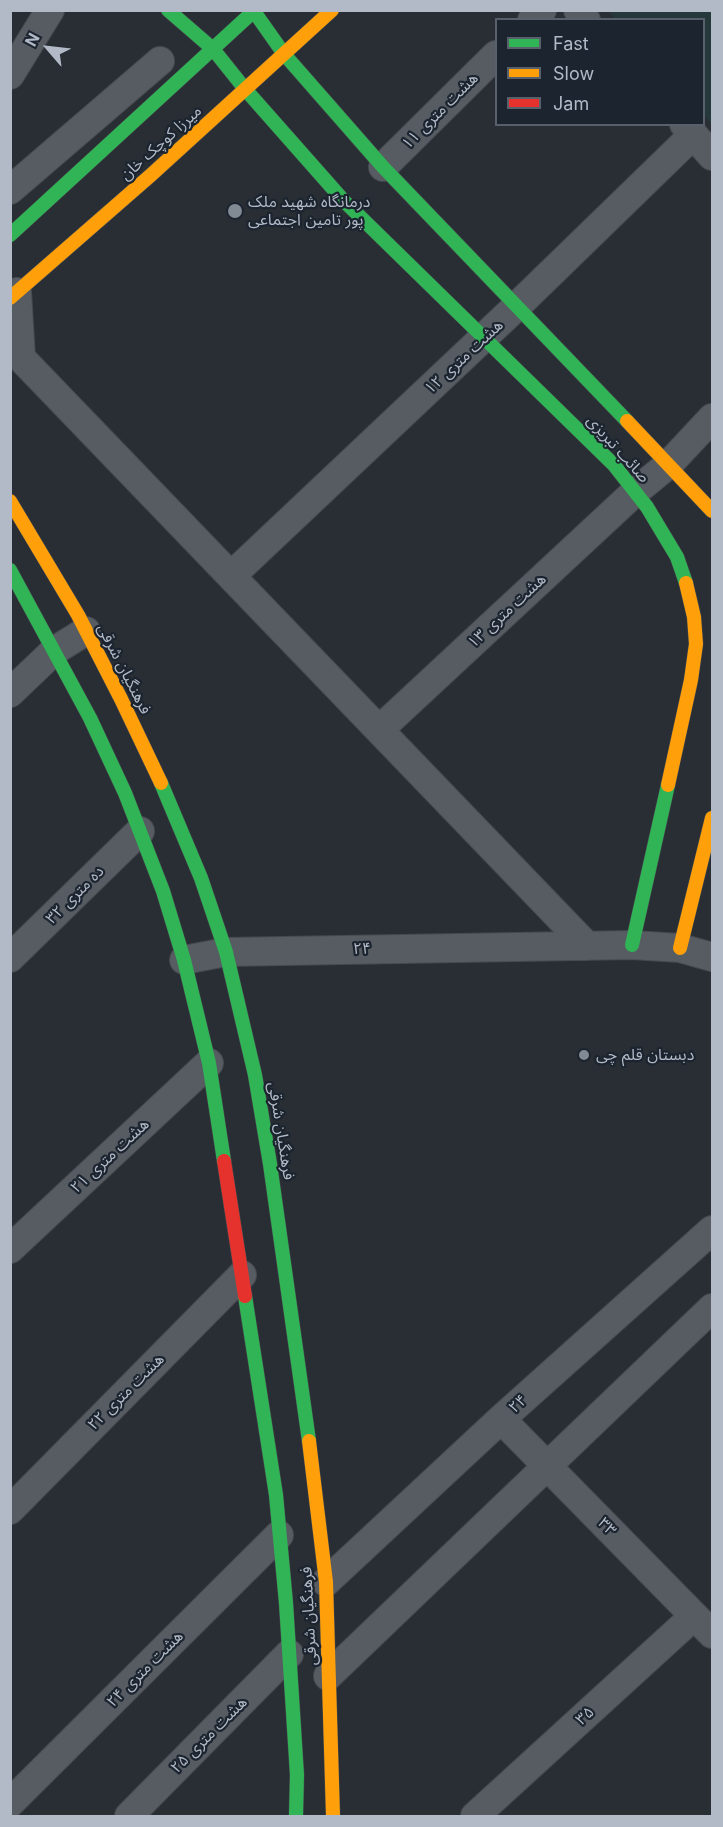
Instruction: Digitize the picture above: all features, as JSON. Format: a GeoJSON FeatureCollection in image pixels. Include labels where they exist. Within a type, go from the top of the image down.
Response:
{"type":"FeatureCollection","features":[{"type":"Feature","properties":{"kind":"street"},"geometry":{"type":"LineString","coordinates":[[10,75],[50,10]]}},
{"type":"Feature","properties":{"kind":"street"},"geometry":{"type":"LineString","coordinates":[[168,10],[213,50]]}},
{"type":"Feature","properties":{"kind":"street","name":"میرزا کوچک خان"},"geometry":{"type":"LineString","coordinates":[[14,295],[151,175],[332,10]]}},
{"type":"Feature","properties":{"kind":"street","name":"میرزا کوچک خان"},"geometry":{"type":"LineString","coordinates":[[10,236],[254,11]]}},
{"type":"Feature","properties":{"kind":"street","name":"صائب تبریزی"},"geometry":{"type":"LineString","coordinates":[[254,11],[284,54],[383,167],[712,511]]}},
{"type":"Feature","properties":{"kind":"street","name":"صائب تبریزی"},"geometry":{"type":"LineString","coordinates":[[213,50],[343,200],[614,465],[647,507],[677,557],[689,592],[703,619],[632,945]]}},
{"type":"Feature","properties":{"kind":"street","name":"هشت متری ۱۱"},"geometry":{"type":"LineString","coordinates":[[383,167],[495,56]]}},
{"type":"Feature","properties":{"kind":"street"},"geometry":{"type":"LineString","coordinates":[[10,190],[160,61]]}},
{"type":"Feature","properties":{"kind":"street"},"geometry":{"type":"LineString","coordinates":[[688,130],[712,156]]}},
{"type":"Feature","properties":{"kind":"street","name":"هشت متری ۱۲"},"geometry":{"type":"LineString","coordinates":[[231,576],[517,306],[688,130]]}},
{"type":"Feature","properties":{"kind":"street"},"geometry":{"type":"LineString","coordinates":[[14,295],[21,358],[587,946]]}},
{"type":"Feature","properties":{"kind":"street"},"geometry":{"type":"LineString","coordinates":[[669,464],[712,418]]}},
{"type":"Feature","properties":{"kind":"street","name":"هشت متری ۱۳"},"geometry":{"type":"LineString","coordinates":[[380,730],[635,492],[669,464]]}},
{"type":"Feature","properties":{"kind":"street","name":"فرهنگیان شرقی"},"geometry":{"type":"LineString","coordinates":[[11,503],[86,631],[159,778],[201,878],[226,952],[255,1075],[311,1452],[326,1582],[333,1816]]}},
{"type":"Feature","properties":{"kind":"street","name":"فرهنگیان شرقی"},"geometry":{"type":"LineString","coordinates":[[10,570],[90,718],[125,793],[163,891],[184,960],[209,1063],[276,1495],[297,1775],[296,1816]]}},
{"type":"Feature","properties":{"kind":"street"},"geometry":{"type":"LineString","coordinates":[[10,693],[54,651],[86,631]]}},
{"type":"Feature","properties":{"kind":"street"},"geometry":{"type":"LineString","coordinates":[[680,948],[712,818]]}},
{"type":"Feature","properties":{"kind":"street","name":"ده متری ۳۲"},"geometry":{"type":"LineString","coordinates":[[10,958],[140,831]]}},
{"type":"Feature","properties":{"kind":"street","name":"۲۴"},"geometry":{"type":"LineString","coordinates":[[184,960],[226,952],[632,945],[680,948],[712,957]]}},
{"type":"Feature","properties":{"kind":"street","name":"هشت متری ۲۱"},"geometry":{"type":"LineString","coordinates":[[10,1249],[209,1063]]}},
{"type":"Feature","properties":{"kind":"street","name":"۲۴"},"geometry":{"type":"LineString","coordinates":[[326,1582],[501,1419],[712,1230]]}},
{"type":"Feature","properties":{"kind":"street","name":"هشت متری ۲۲"},"geometry":{"type":"LineString","coordinates":[[10,1510],[242,1275]]}},
{"type":"Feature","properties":{"kind":"street"},"geometry":{"type":"LineString","coordinates":[[328,1676],[712,1308]]}},
{"type":"Feature","properties":{"kind":"street","name":"۳۳"},"geometry":{"type":"LineString","coordinates":[[501,1419],[703,1625]]}},
{"type":"Feature","properties":{"kind":"street","name":"هشت متری ۲۴"},"geometry":{"type":"LineString","coordinates":[[10,1803],[279,1535]]}},
{"type":"Feature","properties":{"kind":"street","name":"۳۵"},"geometry":{"type":"LineString","coordinates":[[475,1816],[703,1625]]}},
{"type":"Feature","properties":{"kind":"street","name":"هشت متری ۲۵"},"geometry":{"type":"LineString","coordinates":[[129,1816],[289,1654]]}},
{"type":"Feature","properties":{"kind":"shaded area"},"geometry":{"type":"Polygon","coordinates":[[[608,11],[712,11],[712,125],[705,116],[705,18],[615,18],[608,11]]]}},
{"type":"Feature","properties":{"kind":"traffic: fast"},"geometry":{"type":"LineString","coordinates":[[168,10],[213,49],[245,89],[343,200],[614,465],[647,507],[677,557],[686,583]]}},
{"type":"Feature","properties":{"kind":"traffic: fast"},"geometry":{"type":"LineString","coordinates":[[253,10],[284,54],[383,167],[627,421]]}},
{"type":"Feature","properties":{"kind":"traffic: fast"},"geometry":{"type":"LineString","coordinates":[[10,235],[255,10]]}},
{"type":"Feature","properties":{"kind":"traffic: fast"},"geometry":{"type":"LineString","coordinates":[[10,570],[90,718],[125,793],[163,891],[184,960],[209,1063],[224,1161]]}},
{"type":"Feature","properties":{"kind":"traffic: fast"},"geometry":{"type":"LineString","coordinates":[[161,783],[201,878],[226,952],[255,1075],[270,1164],[309,1441]]}},
{"type":"Feature","properties":{"kind":"traffic: fast"},"geometry":{"type":"LineString","coordinates":[[632,945],[668,785]]}},
{"type":"Feature","properties":{"kind":"traffic: fast"},"geometry":{"type":"LineString","coordinates":[[245,1296],[276,1495],[286,1603],[297,1775],[296,1816]]}},
{"type":"Feature","properties":{"kind":"traffic: slow"},"geometry":{"type":"LineString","coordinates":[[10,298],[151,175],[332,10]]}},
{"type":"Feature","properties":{"kind":"traffic: slow"},"geometry":{"type":"LineString","coordinates":[[627,421],[712,511]]}},
{"type":"Feature","properties":{"kind":"traffic: slow"},"geometry":{"type":"LineString","coordinates":[[10,501],[78,615],[161,783]]}},
{"type":"Feature","properties":{"kind":"traffic: slow"},"geometry":{"type":"LineString","coordinates":[[668,785],[691,680],[696,644],[694,617],[686,583]]}},
{"type":"Feature","properties":{"kind":"traffic: slow"},"geometry":{"type":"LineString","coordinates":[[680,948],[712,818]]}},
{"type":"Feature","properties":{"kind":"traffic: slow"},"geometry":{"type":"LineString","coordinates":[[309,1441],[326,1582],[333,1816]]}},
{"type":"Feature","properties":{"kind":"traffic: jam"},"geometry":{"type":"LineString","coordinates":[[224,1161],[245,1296]]}},
{"type":"Feature","properties":{"kind":"place","name":"درمانگاه شهید ملک پور تامین اجتماعی"},"geometry":{"type":"Point","coordinates":[235,211]}},
{"type":"Feature","properties":{"kind":"place","name":"دبستان قلم چی"},"geometry":{"type":"Point","coordinates":[584,1055]}}]}
